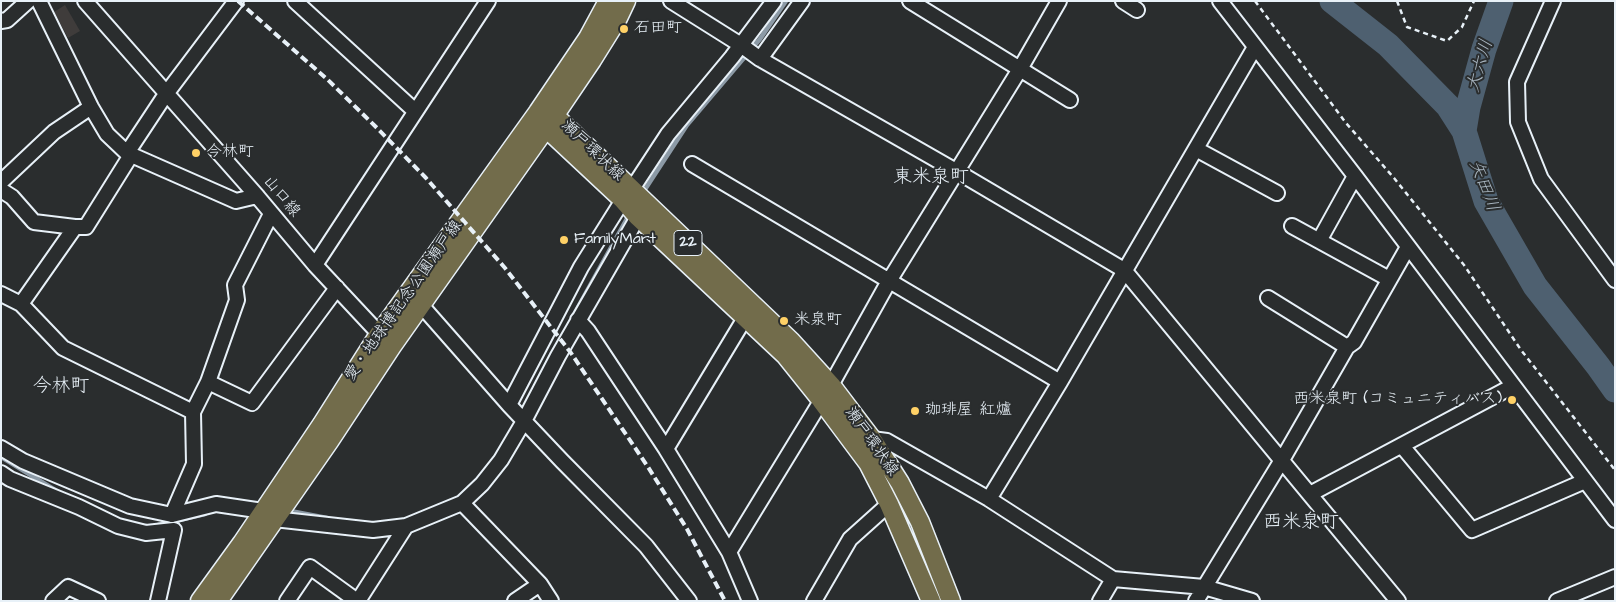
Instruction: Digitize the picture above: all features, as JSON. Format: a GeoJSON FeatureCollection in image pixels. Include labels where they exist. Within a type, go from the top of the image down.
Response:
{"type":"FeatureCollection","features":[{"type":"Feature","properties":{"kind":"main road","name":"愛・地球博記念公園瀬戸線"},"geometry":{"type":"LineString","coordinates":[[386,340],[421,305],[546,118],[608,1]]}},
{"type":"Feature","properties":{"kind":"main road","name":"愛・地球博記念公園瀬戸線"},"geometry":{"type":"LineString","coordinates":[[218,601],[268,515],[386,340],[546,118],[592,60],[617,20],[626,1]]}},
{"type":"Feature","properties":{"kind":"main road","name":"瀬戸環状線"},"geometry":{"type":"LineString","coordinates":[[546,118],[791,342],[831,385],[872,439],[900,483],[920,522],[951,601]]}},
{"type":"Feature","properties":{"kind":"main road","name":"瀬戸環状線"},"geometry":{"type":"LineString","coordinates":[[627,194],[638,217],[785,355],[821,400],[868,463],[889,504],[931,601]]}},
{"type":"Feature","properties":{"kind":"main road","name":"愛・地球博記念公園瀬戸線"},"geometry":{"type":"LineString","coordinates":[[200,601],[268,515]]}},
{"type":"Feature","properties":{"kind":"street"},"geometry":{"type":"LineString","coordinates":[[1,21],[7,20],[28,1]]}},
{"type":"Feature","properties":{"kind":"street"},"geometry":{"type":"LineString","coordinates":[[39,1],[91,107],[107,134],[129,154],[236,201],[258,196]]}},
{"type":"Feature","properties":{"kind":"street","name":"山口線"},"geometry":{"type":"LineString","coordinates":[[85,1],[258,196],[315,265],[386,340]]}},
{"type":"Feature","properties":{"kind":"street"},"geometry":{"type":"LineString","coordinates":[[1,190],[12,197],[34,222],[86,227],[166,94],[236,1]]}},
{"type":"Feature","properties":{"kind":"street"},"geometry":{"type":"LineString","coordinates":[[295,1],[415,111]]}},
{"type":"Feature","properties":{"kind":"street"},"geometry":{"type":"LineString","coordinates":[[315,265],[488,1]]}},
{"type":"Feature","properties":{"kind":"street"},"geometry":{"type":"LineString","coordinates":[[671,1],[741,45],[760,60],[956,171],[1124,270],[1398,601]]}},
{"type":"Feature","properties":{"kind":"street"},"geometry":{"type":"LineString","coordinates":[[509,405],[580,267],[627,194],[668,134],[741,45],[774,1]]}},
{"type":"Feature","properties":{"kind":"street"},"geometry":{"type":"LineString","coordinates":[[760,60],[802,1]]}},
{"type":"Feature","properties":{"kind":"street"},"geometry":{"type":"LineString","coordinates":[[910,1],[1070,100]]}},
{"type":"Feature","properties":{"kind":"street"},"geometry":{"type":"LineString","coordinates":[[729,552],[831,385],[889,281],[1060,1]]}},
{"type":"Feature","properties":{"kind":"street"},"geometry":{"type":"LineString","coordinates":[[1123,1],[1138,10]]}},
{"type":"Feature","properties":{"kind":"street"},"geometry":{"type":"LineString","coordinates":[[1220,1],[1615,520]]}},
{"type":"Feature","properties":{"kind":"street"},"geometry":{"type":"LineString","coordinates":[[1553,1],[1516,82],[1518,122],[1541,179],[1615,280]]}},
{"type":"Feature","properties":{"kind":"street"},"geometry":{"type":"LineString","coordinates":[[989,499],[1060,382],[1255,47]]}},
{"type":"Feature","properties":{"kind":"street"},"geometry":{"type":"LineString","coordinates":[[1,182],[54,132],[91,107]]}},
{"type":"Feature","properties":{"kind":"street"},"geometry":{"type":"LineString","coordinates":[[1196,150],[1277,193]]}},
{"type":"Feature","properties":{"kind":"street"},"geometry":{"type":"LineString","coordinates":[[692,164],[1060,382]]}},
{"type":"Feature","properties":{"kind":"street"},"geometry":{"type":"LineString","coordinates":[[1320,241],[1355,176]]}},
{"type":"Feature","properties":{"kind":"street"},"geometry":{"type":"LineString","coordinates":[[172,514],[194,464],[193,412],[208,382],[237,300],[235,285],[271,214]]}},
{"type":"Feature","properties":{"kind":"street"},"geometry":{"type":"LineString","coordinates":[[1,448],[23,461],[130,506],[172,514],[216,504],[268,515],[373,530],[406,526],[462,503],[482,484],[501,460],[578,320],[638,217]]}},
{"type":"Feature","properties":{"kind":"street"},"geometry":{"type":"LineString","coordinates":[[1292,226],[1389,279]]}},
{"type":"Feature","properties":{"kind":"street"},"geometry":{"type":"LineString","coordinates":[[21,304],[75,227]]}},
{"type":"Feature","properties":{"kind":"street"},"geometry":{"type":"LineString","coordinates":[[1196,601],[1282,460],[1347,347],[1354,342],[1408,247]]}},
{"type":"Feature","properties":{"kind":"street"},"geometry":{"type":"LineString","coordinates":[[208,382],[252,403],[337,288]]}},
{"type":"Feature","properties":{"kind":"street"},"geometry":{"type":"LineString","coordinates":[[1,294],[21,304],[63,348],[193,412]]}},
{"type":"Feature","properties":{"kind":"street"},"geometry":{"type":"LineString","coordinates":[[1268,298],[1347,347]]}},
{"type":"Feature","properties":{"kind":"street"},"geometry":{"type":"LineString","coordinates":[[421,305],[562,462],[646,546],[690,601]]}},
{"type":"Feature","properties":{"kind":"street"},"geometry":{"type":"LineString","coordinates":[[666,449],[745,318]]}},
{"type":"Feature","properties":{"kind":"street"},"geometry":{"type":"LineString","coordinates":[[578,320],[666,449],[729,552],[750,601]]}},
{"type":"Feature","properties":{"kind":"street"},"geometry":{"type":"LineString","coordinates":[[1310,494],[1514,386]]}},
{"type":"Feature","properties":{"kind":"street"},"geometry":{"type":"LineString","coordinates":[[872,439],[887,441],[989,499],[1113,579],[1204,587],[1252,601]]}},
{"type":"Feature","properties":{"kind":"street"},"geometry":{"type":"LineString","coordinates":[[1402,446],[1472,530],[1585,481]]}},
{"type":"Feature","properties":{"kind":"street"},"geometry":{"type":"LineString","coordinates":[[4,480],[79,507],[118,526],[146,532],[174,530],[158,601]]}},
{"type":"Feature","properties":{"kind":"street"},"geometry":{"type":"LineString","coordinates":[[462,503],[540,584],[551,601]]}},
{"type":"Feature","properties":{"kind":"street"},"geometry":{"type":"LineString","coordinates":[[814,601],[850,540],[889,504]]}},
{"type":"Feature","properties":{"kind":"street"},"geometry":{"type":"LineString","coordinates":[[287,601],[310,567],[358,601],[406,526]]}},
{"type":"Feature","properties":{"kind":"street"},"geometry":{"type":"LineString","coordinates":[[1557,601],[1615,577]]}},
{"type":"Feature","properties":{"kind":"street"},"geometry":{"type":"LineString","coordinates":[[1100,601],[1113,579]]}},
{"type":"Feature","properties":{"kind":"street"},"geometry":{"type":"LineString","coordinates":[[515,601],[540,584]]}},
{"type":"Feature","properties":{"kind":"street"},"geometry":{"type":"LineString","coordinates":[[53,601],[68,587],[98,601]]}},
{"type":"Feature","properties":{"kind":"path"},"geometry":{"type":"LineString","coordinates":[[1255,1],[1346,123],[1394,178],[1464,265],[1521,350],[1615,470]]}},
{"type":"Feature","properties":{"kind":"path"},"geometry":{"type":"LineString","coordinates":[[1398,1],[1407,27],[1447,41],[1462,27],[1474,1]]}},
{"type":"Feature","properties":{"kind":"shaded area"},"geometry":{"type":"Polygon","coordinates":[[[65,5],[80,31],[68,38],[54,12],[65,5]]]}},
{"type":"Feature","properties":{"kind":"waterway"},"geometry":{"type":"LineString","coordinates":[[642,194],[687,125],[760,39],[786,1]]}},
{"type":"Feature","properties":{"kind":"waterway","name":"矢田川"},"geometry":{"type":"LineString","coordinates":[[1332,1],[1388,45],[1448,106],[1464,131],[1486,201],[1535,286],[1615,390]]}},
{"type":"Feature","properties":{"kind":"waterway","name":"大六川"},"geometry":{"type":"LineString","coordinates":[[1464,131],[1468,107],[1484,49],[1501,1]]}},
{"type":"Feature","properties":{"kind":"waterway"},"geometry":{"type":"LineString","coordinates":[[572,318],[630,213]]}},
{"type":"Feature","properties":{"kind":"waterway"},"geometry":{"type":"LineString","coordinates":[[1,457],[60,493]]}},
{"type":"Feature","properties":{"kind":"waterway"},"geometry":{"type":"LineString","coordinates":[[285,510],[327,518]]}},
{"type":"Feature","properties":{"kind":"waterway"},"geometry":{"type":"LineString","coordinates":[[154,526],[205,514]]}},
{"type":"Feature","properties":{"kind":"railway"},"geometry":{"type":"LineString","coordinates":[[238,1],[328,80],[376,127],[426,178],[505,268],[571,353],[648,467],[687,529],[725,601]]}},
{"type":"Feature","properties":{"kind":"place","name":"石田町"},"geometry":{"type":"Point","coordinates":[624,29]}},
{"type":"Feature","properties":{"kind":"place","name":"今林町"},"geometry":{"type":"Point","coordinates":[196,153]}},
{"type":"Feature","properties":{"kind":"place","name":"FamilyMart"},"geometry":{"type":"Point","coordinates":[564,240]}},
{"type":"Feature","properties":{"kind":"place","name":"米泉町"},"geometry":{"type":"Point","coordinates":[784,321]}},
{"type":"Feature","properties":{"kind":"place","name":"西米泉町 (コミュニティバス)"},"geometry":{"type":"Point","coordinates":[1512,400]}},
{"type":"Feature","properties":{"kind":"place","name":"珈琲屋 紅爐"},"geometry":{"type":"Point","coordinates":[915,411]}},
{"type":"Feature","properties":{"kind":"district","name":"東米泉町"},"geometry":{"type":"Point","coordinates":[931,178]}},
{"type":"Feature","properties":{"kind":"district","name":"今林町"},"geometry":{"type":"Point","coordinates":[61,387]}},
{"type":"Feature","properties":{"kind":"district","name":"西米泉町"},"geometry":{"type":"Point","coordinates":[1301,523]}}]}
